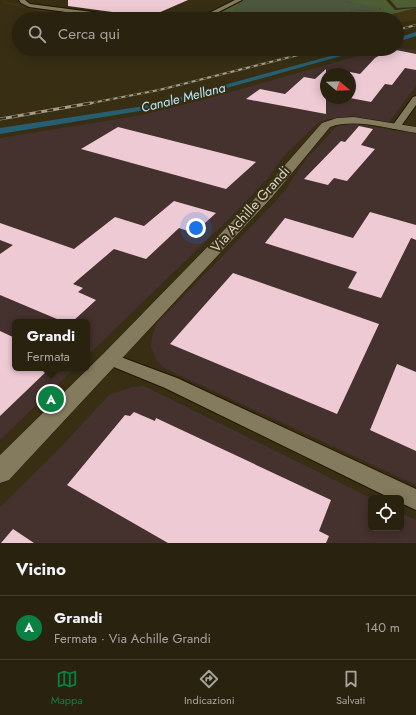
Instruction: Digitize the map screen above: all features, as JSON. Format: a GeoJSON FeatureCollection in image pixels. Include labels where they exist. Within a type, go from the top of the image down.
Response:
{"type":"FeatureCollection","features":[{"type":"Feature","properties":{"kind":"street"},"geometry":{"type":"LineString","coordinates":[[22,0],[29,5],[80,12]]}},
{"type":"Feature","properties":{"kind":"street"},"geometry":{"type":"LineString","coordinates":[[214,12],[238,0]]}},
{"type":"Feature","properties":{"kind":"street"},"geometry":{"type":"LineString","coordinates":[[396,127],[416,99]]}},
{"type":"Feature","properties":{"kind":"street","name":"Via Achille Grandi"},"geometry":{"type":"LineString","coordinates":[[0,472],[268,193],[326,125],[337,121],[354,120],[416,130]]}},
{"type":"Feature","properties":{"kind":"street"},"geometry":{"type":"LineString","coordinates":[[110,359],[170,383],[416,500]]}},
{"type":"Feature","properties":{"kind":"shaded area"},"geometry":{"type":"Polygon","coordinates":[[[5,1],[26,7],[58,12],[43,12],[0,2],[5,1]]]}},
{"type":"Feature","properties":{"kind":"shaded area"},"geometry":{"type":"Polygon","coordinates":[[[416,8],[416,20],[404,22],[404,12],[400,12],[416,8]]]}},
{"type":"Feature","properties":{"kind":"shaded area"},"geometry":{"type":"Polygon","coordinates":[[[404,49],[416,50],[416,86],[389,122],[351,117],[328,119],[319,122],[285,155],[267,179],[236,212],[90,353],[90,319],[12,319],[12,371],[72,371],[0,440],[0,138],[142,115],[209,98],[358,56],[404,56],[404,49]]]}},
{"type":"Feature","properties":{"kind":"shaded area"},"geometry":{"type":"Polygon","coordinates":[[[352,123],[416,134],[416,485],[164,368],[156,359],[151,347],[152,336],[157,323],[273,204],[285,190],[307,158],[337,126],[352,123]]]}},
{"type":"Feature","properties":{"kind":"shaded area"},"geometry":{"type":"Polygon","coordinates":[[[144,386],[368,497],[368,531],[404,531],[404,514],[416,520],[416,543],[0,543],[0,507],[57,451],[109,395],[132,387],[144,386]]]}},
{"type":"Feature","properties":{"kind":"green space"},"geometry":{"type":"Polygon","coordinates":[[[241,0],[349,0],[348,2],[381,7],[379,10],[350,12],[235,12],[241,0]]]}},
{"type":"Feature","properties":{"kind":"green space"},"geometry":{"type":"Polygon","coordinates":[[[241,0],[235,12],[217,12],[241,0]]]}},
{"type":"Feature","properties":{"kind":"green space"},"geometry":{"type":"Polygon","coordinates":[[[349,0],[386,0],[395,10],[416,8],[400,12],[350,12],[379,10],[381,8],[348,2],[349,0]]]}},
{"type":"Feature","properties":{"kind":"green space"},"geometry":{"type":"Polygon","coordinates":[[[390,0],[416,0],[416,7],[397,8],[390,0]]]}},
{"type":"Feature","properties":{"kind":"building"},"geometry":{"type":"Polygon","coordinates":[[[68,0],[188,0],[160,12],[112,12],[68,6],[68,0]]]}},
{"type":"Feature","properties":{"kind":"building"},"geometry":{"type":"Polygon","coordinates":[[[404,52],[416,54],[416,70],[405,68],[392,85],[385,84],[371,102],[356,99],[356,73],[360,74],[379,56],[404,56],[404,52]]]}},
{"type":"Feature","properties":{"kind":"building"},"geometry":{"type":"Polygon","coordinates":[[[320,74],[320,104],[326,104],[326,114],[246,99],[260,89],[285,94],[304,77],[315,79],[320,74]]]}},
{"type":"Feature","properties":{"kind":"building"},"geometry":{"type":"Polygon","coordinates":[[[359,126],[373,129],[361,145],[375,149],[347,181],[334,178],[328,185],[304,179],[341,141],[345,142],[359,126]]]}},
{"type":"Feature","properties":{"kind":"building"},"geometry":{"type":"Polygon","coordinates":[[[118,127],[256,162],[226,189],[81,149],[118,127]]]}},
{"type":"Feature","properties":{"kind":"building"},"geometry":{"type":"Polygon","coordinates":[[[174,201],[216,213],[194,233],[179,228],[146,259],[114,249],[73,284],[83,288],[78,292],[96,300],[75,319],[57,319],[0,295],[0,254],[13,245],[0,240],[0,223],[74,249],[115,217],[144,226],[174,201]]]}},
{"type":"Feature","properties":{"kind":"building"},"geometry":{"type":"Polygon","coordinates":[[[370,212],[416,225],[416,240],[411,238],[381,298],[348,288],[357,272],[265,243],[285,218],[353,238],[370,212]]]}},
{"type":"Feature","properties":{"kind":"building"},"geometry":{"type":"Polygon","coordinates":[[[233,273],[379,324],[337,414],[170,344],[233,273]]]}},
{"type":"Feature","properties":{"kind":"building"},"geometry":{"type":"Polygon","coordinates":[[[0,331],[12,337],[12,371],[47,371],[0,416],[0,331]]]}},
{"type":"Feature","properties":{"kind":"building"},"geometry":{"type":"Polygon","coordinates":[[[397,364],[416,372],[416,451],[370,430],[397,364]]]}},
{"type":"Feature","properties":{"kind":"building"},"geometry":{"type":"Polygon","coordinates":[[[134,412],[155,421],[156,418],[331,500],[319,531],[329,536],[326,543],[168,543],[67,485],[125,415],[130,416],[134,412]]]}},
{"type":"Feature","properties":{"kind":"building"},"geometry":{"type":"Polygon","coordinates":[[[13,529],[34,543],[1,543],[13,529]]]}},
{"type":"Feature","properties":{"kind":"waterway","name":"Canale Mellana"},"geometry":{"type":"LineString","coordinates":[[404,38],[416,34]]}},
{"type":"Feature","properties":{"kind":"waterway","name":"Canale Mellana"},"geometry":{"type":"LineString","coordinates":[[0,131],[152,107],[338,56]]}},
{"type":"Feature","properties":{"kind":"railway"},"geometry":{"type":"LineString","coordinates":[[404,28],[416,25]]}},
{"type":"Feature","properties":{"kind":"railway"},"geometry":{"type":"LineString","coordinates":[[86,104],[159,90],[294,56]]}},
{"type":"Feature","properties":{"kind":"railway"},"geometry":{"type":"LineString","coordinates":[[0,119],[91,103]]}},
{"type":"Feature","properties":{"kind":"place","name":"Grandi"},"geometry":{"type":"Point","coordinates":[51,399]}}]}
